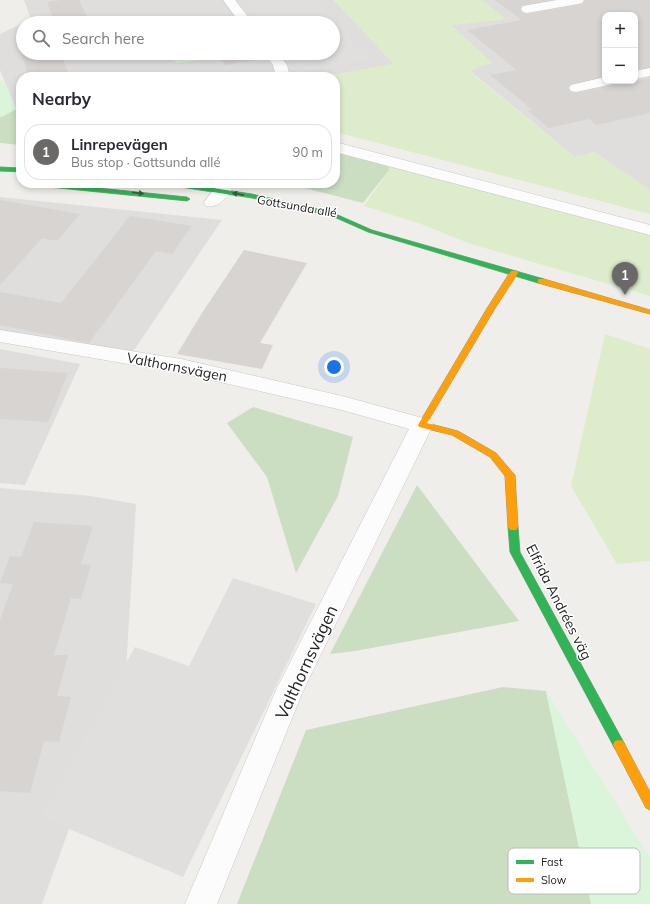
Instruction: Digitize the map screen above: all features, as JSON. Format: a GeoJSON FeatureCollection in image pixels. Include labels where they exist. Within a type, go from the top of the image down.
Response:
{"type":"FeatureCollection","features":[{"type":"Feature","properties":{"kind":"street"},"geometry":{"type":"LineString","coordinates":[[229,0],[242,16]]}},
{"type":"Feature","properties":{"kind":"street"},"geometry":{"type":"LineString","coordinates":[[527,9],[578,0]]}},
{"type":"Feature","properties":{"kind":"street"},"geometry":{"type":"LineString","coordinates":[[276,60],[280,65],[282,72]]}},
{"type":"Feature","properties":{"kind":"street"},"geometry":{"type":"LineString","coordinates":[[638,74],[650,72]]}},
{"type":"Feature","properties":{"kind":"street"},"geometry":{"type":"LineString","coordinates":[[576,88],[602,82]]}},
{"type":"Feature","properties":{"kind":"street"},"geometry":{"type":"LineString","coordinates":[[340,148],[626,225],[650,230]]}},
{"type":"Feature","properties":{"kind":"street"},"geometry":{"type":"LineString","coordinates":[[0,169],[16,170]]}},
{"type":"Feature","properties":{"kind":"street","name":"Gottsunda allé"},"geometry":{"type":"LineString","coordinates":[[100,188],[214,196],[299,206],[337,217],[370,231],[650,312]]}},
{"type":"Feature","properties":{"kind":"street","name":"Gottsunda allé"},"geometry":{"type":"LineString","coordinates":[[185,188],[214,196]]}},
{"type":"Feature","properties":{"kind":"street","name":"Gottsunda allé"},"geometry":{"type":"LineString","coordinates":[[332,225],[370,231]]}},
{"type":"Feature","properties":{"kind":"street","name":"Valthornsvägen"},"geometry":{"type":"LineString","coordinates":[[201,904],[290,690],[422,425],[490,310],[514,273]]}},
{"type":"Feature","properties":{"kind":"street","name":"Valthornsvägen"},"geometry":{"type":"LineString","coordinates":[[0,336],[181,366],[342,403],[422,425]]}},
{"type":"Feature","properties":{"kind":"street","name":"Elfrida Andrées väg"},"geometry":{"type":"LineString","coordinates":[[422,425],[455,433],[470,441],[493,455],[510,475],[515,552],[650,804]]}},
{"type":"Feature","properties":{"kind":"shaded area"},"geometry":{"type":"Polygon","coordinates":[[[24,0],[334,0],[394,64],[340,73],[340,72],[16,72],[16,109],[0,70],[0,34],[16,26],[16,60],[340,60],[340,16],[30,16],[24,0]]]}},
{"type":"Feature","properties":{"kind":"shaded area"},"geometry":{"type":"Polygon","coordinates":[[[272,0],[316,0],[332,16],[257,16],[247,4],[272,0]]]}},
{"type":"Feature","properties":{"kind":"shaded area"},"geometry":{"type":"Polygon","coordinates":[[[482,0],[650,0],[650,190],[594,152],[575,157],[469,70],[492,63],[451,25],[505,19],[482,0]]]}},
{"type":"Feature","properties":{"kind":"shaded area"},"geometry":{"type":"Polygon","coordinates":[[[340,25],[351,36],[340,38],[340,25]]]}},
{"type":"Feature","properties":{"kind":"shaded area"},"geometry":{"type":"Polygon","coordinates":[[[361,47],[372,59],[303,71],[295,60],[340,60],[340,51],[361,47]]]}},
{"type":"Feature","properties":{"kind":"shaded area"},"geometry":{"type":"Polygon","coordinates":[[[0,197],[222,220],[132,353],[0,332],[0,197]]]}},
{"type":"Feature","properties":{"kind":"shaded area"},"geometry":{"type":"Polygon","coordinates":[[[0,349],[80,364],[25,485],[0,483],[0,349]]]}},
{"type":"Feature","properties":{"kind":"shaded area"},"geometry":{"type":"Polygon","coordinates":[[[0,488],[91,496],[136,504],[126,671],[42,904],[0,904],[0,488]]]}},
{"type":"Feature","properties":{"kind":"shaded area"},"geometry":{"type":"Polygon","coordinates":[[[233,578],[316,604],[183,877],[41,817],[135,647],[189,666],[233,578]]]}},
{"type":"Feature","properties":{"kind":"green space"},"geometry":{"type":"Polygon","coordinates":[[[334,0],[482,0],[506,19],[451,25],[492,63],[469,71],[575,157],[594,152],[650,190],[650,214],[340,133],[340,73],[394,64],[334,0]]]}},
{"type":"Feature","properties":{"kind":"green space"},"geometry":{"type":"Polygon","coordinates":[[[174,60],[201,60],[176,63],[174,60]]]}},
{"type":"Feature","properties":{"kind":"green space"},"geometry":{"type":"Polygon","coordinates":[[[0,81],[5,82],[16,109],[2,117],[0,116],[0,81]]]}},
{"type":"Feature","properties":{"kind":"green space"},"geometry":{"type":"Polygon","coordinates":[[[16,109],[16,145],[0,143],[0,117],[16,109]]]}},
{"type":"Feature","properties":{"kind":"green space"},"geometry":{"type":"Polygon","coordinates":[[[340,148],[388,161],[389,170],[363,203],[304,188],[340,188],[340,148]]]}},
{"type":"Feature","properties":{"kind":"green space"},"geometry":{"type":"Polygon","coordinates":[[[388,161],[650,230],[650,296],[471,244],[421,224],[364,206],[389,170],[388,161]]]}},
{"type":"Feature","properties":{"kind":"green space"},"geometry":{"type":"Polygon","coordinates":[[[605,334],[650,349],[650,561],[617,564],[571,486],[605,334]]]}},
{"type":"Feature","properties":{"kind":"green space"},"geometry":{"type":"Polygon","coordinates":[[[253,407],[353,437],[338,496],[296,573],[267,477],[227,423],[253,407]]]}},
{"type":"Feature","properties":{"kind":"green space"},"geometry":{"type":"Polygon","coordinates":[[[417,485],[519,621],[355,651],[330,654],[417,485]]]}},
{"type":"Feature","properties":{"kind":"green space"},"geometry":{"type":"Polygon","coordinates":[[[503,687],[546,691],[579,848],[508,848],[508,894],[589,894],[591,904],[237,904],[306,730],[503,687]]]}},
{"type":"Feature","properties":{"kind":"green space"},"geometry":{"type":"Polygon","coordinates":[[[546,691],[650,858],[650,904],[591,904],[589,894],[640,894],[640,848],[579,848],[546,691]]]}},
{"type":"Feature","properties":{"kind":"building"},"geometry":{"type":"Polygon","coordinates":[[[79,0],[87,16],[52,16],[47,2],[79,0]]]}},
{"type":"Feature","properties":{"kind":"building"},"geometry":{"type":"Polygon","coordinates":[[[495,0],[548,0],[522,5],[520,10],[527,14],[583,4],[585,0],[650,0],[650,67],[638,69],[638,12],[602,12],[602,77],[571,84],[568,87],[570,92],[576,93],[614,84],[638,84],[638,80],[650,78],[650,113],[596,125],[589,119],[549,128],[528,111],[533,110],[490,75],[517,70],[467,30],[522,20],[495,0]]]}},
{"type":"Feature","properties":{"kind":"building"},"geometry":{"type":"Polygon","coordinates":[[[23,60],[63,60],[68,72],[27,72],[23,60]]]}},
{"type":"Feature","properties":{"kind":"building"},"geometry":{"type":"Polygon","coordinates":[[[222,60],[256,60],[225,65],[222,60]]]}},
{"type":"Feature","properties":{"kind":"building"},"geometry":{"type":"Polygon","coordinates":[[[0,200],[80,214],[57,241],[42,238],[0,285],[0,200]]]}},
{"type":"Feature","properties":{"kind":"building"},"geometry":{"type":"Polygon","coordinates":[[[130,216],[192,226],[172,254],[156,251],[89,343],[0,325],[0,292],[61,303],[130,216]]]}},
{"type":"Feature","properties":{"kind":"building"},"geometry":{"type":"Polygon","coordinates":[[[244,250],[307,263],[260,343],[273,345],[262,369],[177,354],[202,313],[244,250]]]}},
{"type":"Feature","properties":{"kind":"building"},"geometry":{"type":"Polygon","coordinates":[[[0,368],[68,373],[48,422],[0,419],[0,368]]]}},
{"type":"Feature","properties":{"kind":"building"},"geometry":{"type":"Polygon","coordinates":[[[34,522],[93,526],[81,564],[91,565],[81,599],[71,598],[54,655],[68,655],[57,696],[71,697],[59,742],[44,741],[30,793],[0,791],[0,620],[13,584],[0,583],[10,556],[21,557],[34,522]]]}},
{"type":"Feature","properties":{"kind":"traffic: fast"},"geometry":{"type":"LineString","coordinates":[[0,169],[16,170]]}},
{"type":"Feature","properties":{"kind":"traffic: fast"},"geometry":{"type":"LineString","coordinates":[[78,188],[187,199]]}},
{"type":"Feature","properties":{"kind":"traffic: fast"},"geometry":{"type":"LineString","coordinates":[[200,188],[252,196],[316,210],[336,216],[370,231],[541,281]]}},
{"type":"Feature","properties":{"kind":"traffic: fast"},"geometry":{"type":"LineString","coordinates":[[513,527],[515,552],[619,745]]}},
{"type":"Feature","properties":{"kind":"traffic: slow"},"geometry":{"type":"LineString","coordinates":[[513,527],[510,475],[493,455],[455,433],[422,425],[490,310],[514,273]]}},
{"type":"Feature","properties":{"kind":"traffic: slow"},"geometry":{"type":"LineString","coordinates":[[541,281],[650,312]]}},
{"type":"Feature","properties":{"kind":"traffic: slow"},"geometry":{"type":"LineString","coordinates":[[619,745],[650,804]]}},
{"type":"Feature","properties":{"kind":"place","name":"Linrepevägen"},"geometry":{"type":"Point","coordinates":[625,295]}}]}
